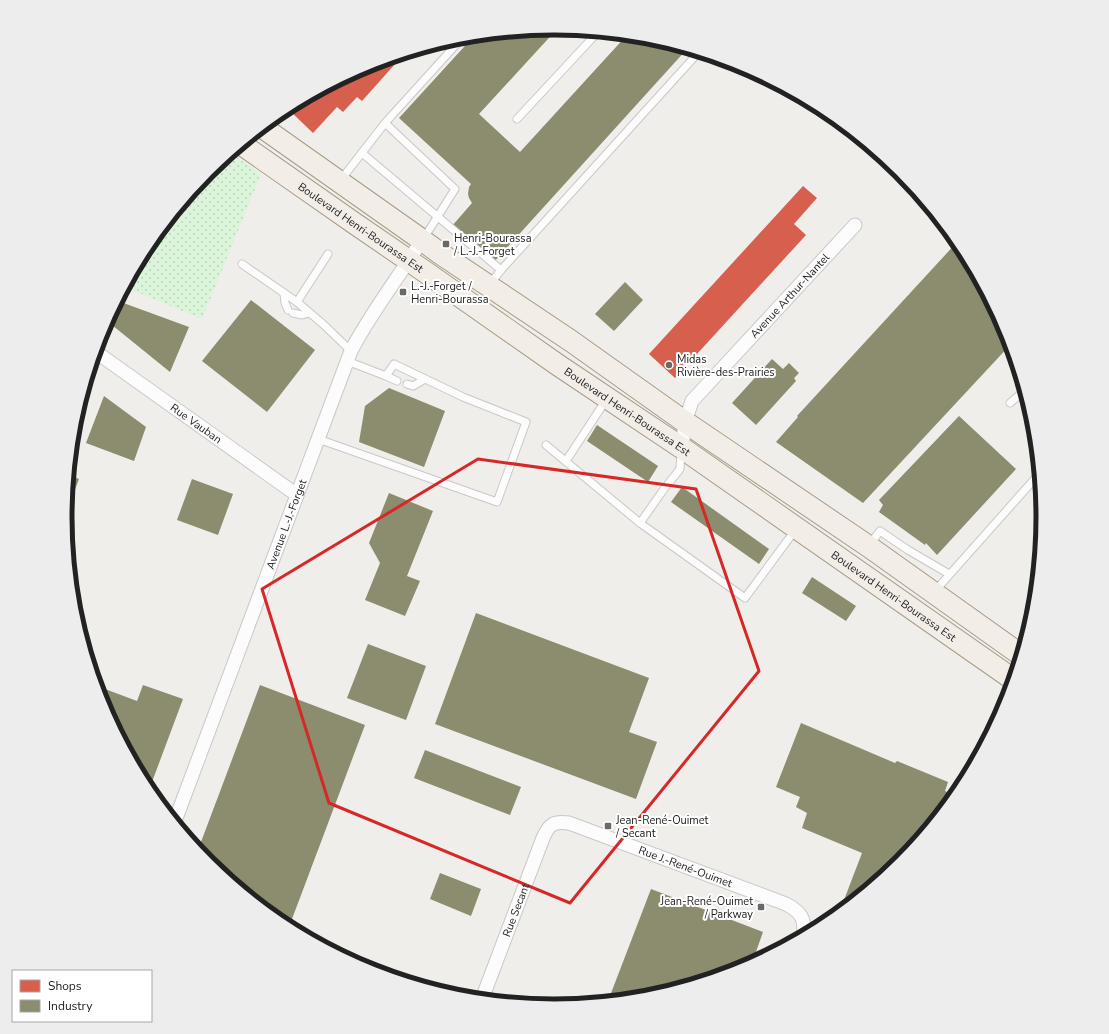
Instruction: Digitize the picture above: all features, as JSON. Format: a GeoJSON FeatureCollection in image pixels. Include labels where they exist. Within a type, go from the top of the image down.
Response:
{"type":"FeatureCollection","features":[{"type":"Feature","properties":{"kind":"main road","name":"Boulevard Henri-Bourassa Est"},"geometry":{"type":"LineString","coordinates":[[267,131],[441,254],[495,278],[571,341],[685,422],[868,546],[1017,652]]}},
{"type":"Feature","properties":{"kind":"main road","name":"Boulevard Henri-Bourassa Est"},"geometry":{"type":"LineString","coordinates":[[246,147],[558,365],[682,448],[1009,677]]}},
{"type":"Feature","properties":{"kind":"street","name":"Avenue Arthur-Nantel"},"geometry":{"type":"LineString","coordinates":[[682,448],[685,422],[692,401],[856,225]]}},
{"type":"Feature","properties":{"kind":"street","name":"Avenue L.-J.-Forget"},"geometry":{"type":"LineString","coordinates":[[177,816],[349,356],[368,321],[422,240]]}},
{"type":"Feature","properties":{"kind":"street","name":"Rue Vauban"},"geometry":{"type":"LineString","coordinates":[[101,355],[297,495]]}},
{"type":"Feature","properties":{"kind":"street","name":"Rue J.-René-Ouimet"},"geometry":{"type":"LineString","coordinates":[[554,823],[561,822],[569,824],[786,904],[796,909],[802,917],[804,929]]}},
{"type":"Feature","properties":{"kind":"street","name":"Rue Secant"},"geometry":{"type":"LineString","coordinates":[[484,994],[543,838],[547,829],[554,823]]}},
{"type":"Feature","properties":{"kind":"lane"},"geometry":{"type":"LineString","coordinates":[[517,119],[594,37]]}},
{"type":"Feature","properties":{"kind":"lane"},"geometry":{"type":"LineString","coordinates":[[340,181],[386,123],[456,45]]}},
{"type":"Feature","properties":{"kind":"lane"},"geometry":{"type":"LineString","coordinates":[[362,153],[437,217],[495,278],[695,56]]}},
{"type":"Feature","properties":{"kind":"lane"},"geometry":{"type":"LineString","coordinates":[[386,123],[455,189],[422,240]]}},
{"type":"Feature","properties":{"kind":"lane"},"geometry":{"type":"LineString","coordinates":[[297,302],[328,254]]}},
{"type":"Feature","properties":{"kind":"lane"},"geometry":{"type":"LineString","coordinates":[[242,264],[297,302],[349,356],[397,381]]}},
{"type":"Feature","properties":{"kind":"lane"},"geometry":{"type":"LineString","coordinates":[[284,294],[285,303],[290,311],[302,315],[309,313]]}},
{"type":"Feature","properties":{"kind":"lane"},"geometry":{"type":"LineString","coordinates":[[318,439],[497,502],[526,422],[463,397],[394,364],[386,376]]}},
{"type":"Feature","properties":{"kind":"lane"},"geometry":{"type":"LineString","coordinates":[[407,384],[413,386],[425,379]]}},
{"type":"Feature","properties":{"kind":"lane"},"geometry":{"type":"LineString","coordinates":[[1010,403],[1020,394]]}},
{"type":"Feature","properties":{"kind":"lane"},"geometry":{"type":"LineString","coordinates":[[566,461],[607,398]]}},
{"type":"Feature","properties":{"kind":"lane"},"geometry":{"type":"LineString","coordinates":[[546,445],[640,523],[746,598],[796,528]]}},
{"type":"Feature","properties":{"kind":"lane"},"geometry":{"type":"LineString","coordinates":[[640,523],[680,469],[682,448]]}},
{"type":"Feature","properties":{"kind":"lane"},"geometry":{"type":"LineString","coordinates":[[933,592],[1034,479]]}},
{"type":"Feature","properties":{"kind":"lane"},"geometry":{"type":"LineString","coordinates":[[868,546],[880,531],[908,550],[949,574]]}},
{"type":"Feature","properties":{"kind":"highlighted area"},"geometry":{"type":"Polygon","coordinates":[[[478,459],[696,489],[759,671],[570,903],[329,803],[262,589],[478,459]]]}},
{"type":"Feature","properties":{"kind":"green space"},"geometry":{"type":"Polygon","coordinates":[[[236,156],[261,174],[202,319],[130,289],[154,249],[172,224],[192,199],[236,156]]]}},
{"type":"Feature","properties":{"kind":"building: Shops"},"geometry":{"type":"Polygon","coordinates":[[[397,62],[362,101],[357,97],[343,112],[337,107],[313,133],[292,113],[341,85],[397,62]]]}},
{"type":"Feature","properties":{"kind":"building: Shops"},"geometry":{"type":"Polygon","coordinates":[[[803,186],[817,198],[794,224],[806,235],[675,378],[649,354],[803,186]]]}},
{"type":"Feature","properties":{"kind":"building: Industry"},"geometry":{"type":"Polygon","coordinates":[[[551,35],[479,114],[520,152],[623,40],[649,44],[684,53],[493,263],[452,226],[472,203],[468,194],[471,184],[399,118],[468,43],[523,36],[551,35]]]}},
{"type":"Feature","properties":{"kind":"building: Industry"},"geometry":{"type":"Polygon","coordinates":[[[953,246],[972,276],[987,304],[1006,349],[863,503],[776,442],[798,417],[797,416],[953,246]]]}},
{"type":"Feature","properties":{"kind":"building: Industry"},"geometry":{"type":"Polygon","coordinates":[[[625,282],[643,300],[614,331],[595,314],[625,282]]]}},
{"type":"Feature","properties":{"kind":"building: Industry"},"geometry":{"type":"Polygon","coordinates":[[[251,300],[315,350],[267,412],[202,361],[251,300]]]}},
{"type":"Feature","properties":{"kind":"building: Industry"},"geometry":{"type":"Polygon","coordinates":[[[123,303],[189,327],[170,372],[112,325],[123,303]]]}},
{"type":"Feature","properties":{"kind":"building: Industry"},"geometry":{"type":"Polygon","coordinates":[[[772,359],[783,369],[789,363],[799,373],[794,378],[796,381],[756,425],[732,403],[772,359]]]}},
{"type":"Feature","properties":{"kind":"building: Industry"},"geometry":{"type":"Polygon","coordinates":[[[389,388],[445,411],[424,467],[359,442],[365,406],[389,388]]]}},
{"type":"Feature","properties":{"kind":"building: Industry"},"geometry":{"type":"Polygon","coordinates":[[[104,396],[146,427],[134,461],[86,443],[104,396]]]}},
{"type":"Feature","properties":{"kind":"building: Industry"},"geometry":{"type":"Polygon","coordinates":[[[959,416],[1016,469],[937,555],[926,543],[925,545],[879,512],[883,505],[879,500],[959,416]]]}},
{"type":"Feature","properties":{"kind":"building: Industry"},"geometry":{"type":"Polygon","coordinates":[[[597,425],[658,466],[648,482],[587,441],[597,425]]]}},
{"type":"Feature","properties":{"kind":"building: Industry"},"geometry":{"type":"Polygon","coordinates":[[[75,477],[79,479],[73,494],[75,477]]]}},
{"type":"Feature","properties":{"kind":"building: Industry"},"geometry":{"type":"Polygon","coordinates":[[[192,479],[233,494],[218,535],[177,520],[192,479]]]}},
{"type":"Feature","properties":{"kind":"building: Industry"},"geometry":{"type":"Polygon","coordinates":[[[682,487],[769,549],[759,564],[671,502],[682,487]]]}},
{"type":"Feature","properties":{"kind":"building: Industry"},"geometry":{"type":"Polygon","coordinates":[[[389,493],[433,511],[407,576],[420,581],[405,616],[365,600],[380,563],[369,543],[389,493]]]}},
{"type":"Feature","properties":{"kind":"building: Industry"},"geometry":{"type":"Polygon","coordinates":[[[812,577],[856,606],[846,621],[802,593],[812,577]]]}},
{"type":"Feature","properties":{"kind":"building: Industry"},"geometry":{"type":"Polygon","coordinates":[[[476,613],[649,678],[629,732],[657,742],[636,799],[435,724],[476,613]]]}},
{"type":"Feature","properties":{"kind":"building: Industry"},"geometry":{"type":"Polygon","coordinates":[[[368,644],[426,666],[406,720],[347,698],[368,644]]]}},
{"type":"Feature","properties":{"kind":"building: Industry"},"geometry":{"type":"Polygon","coordinates":[[[143,685],[183,699],[152,782],[122,730],[104,689],[137,701],[143,685]]]}},
{"type":"Feature","properties":{"kind":"building: Industry"},"geometry":{"type":"Polygon","coordinates":[[[260,685],[365,725],[291,921],[261,899],[237,879],[200,844],[260,685]]]}},
{"type":"Feature","properties":{"kind":"building: Industry"},"geometry":{"type":"Polygon","coordinates":[[[801,723],[895,763],[897,761],[948,782],[945,791],[949,793],[917,835],[895,858],[843,903],[862,853],[802,828],[807,813],[796,807],[800,797],[776,787],[801,723]]]}},
{"type":"Feature","properties":{"kind":"building: Industry"},"geometry":{"type":"Polygon","coordinates":[[[425,750],[521,787],[510,815],[414,778],[425,750]]]}},
{"type":"Feature","properties":{"kind":"building: Industry"},"geometry":{"type":"Polygon","coordinates":[[[440,873],[481,889],[471,916],[430,899],[440,873]]]}},
{"type":"Feature","properties":{"kind":"building: Industry"},"geometry":{"type":"Polygon","coordinates":[[[651,889],[763,932],[755,955],[739,962],[679,983],[649,990],[610,996],[651,889]]]}},
{"type":"Feature","properties":{"kind":"place","name":"Henri-Bourassa / L.-J.-Forget"},"geometry":{"type":"Point","coordinates":[446,244]}},
{"type":"Feature","properties":{"kind":"place","name":"L.-J.-Forget / Henri-Bourassa"},"geometry":{"type":"Point","coordinates":[403,292]}},
{"type":"Feature","properties":{"kind":"place","name":"Midas Rivière-des-Prairies"},"geometry":{"type":"Point","coordinates":[669,365]}},
{"type":"Feature","properties":{"kind":"place","name":"Jean-René-Ouimet / Secant"},"geometry":{"type":"Point","coordinates":[608,826]}},
{"type":"Feature","properties":{"kind":"place","name":"Jean-René-Ouimet / Parkway"},"geometry":{"type":"Point","coordinates":[761,907]}}]}
